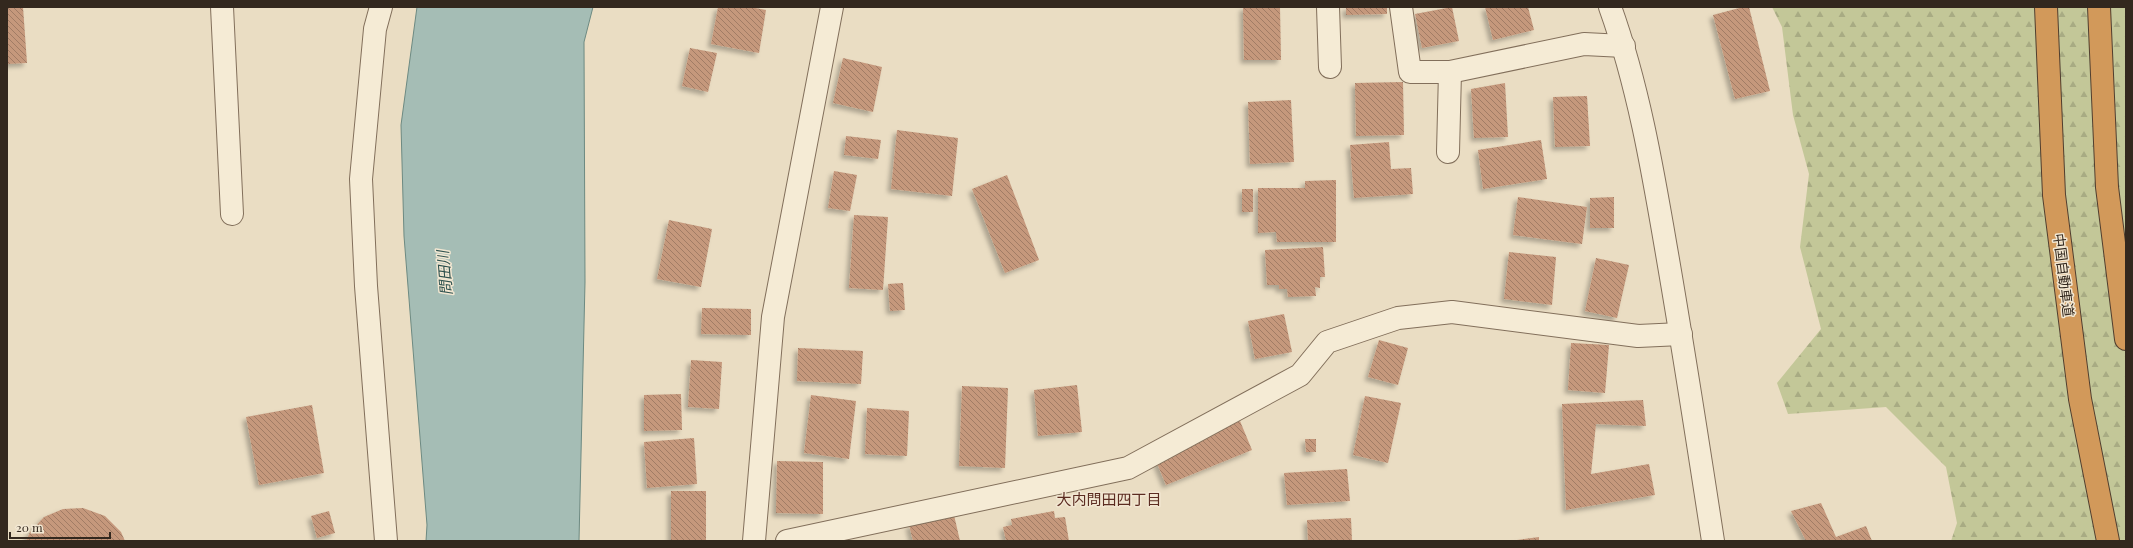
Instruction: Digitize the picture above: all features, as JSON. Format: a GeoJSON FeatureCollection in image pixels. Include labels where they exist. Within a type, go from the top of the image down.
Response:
{"type":"FeatureCollection","features":[{"type":"Feature","properties":{"kind":"highway","name":"中国自動車道"},"geometry":{"type":"LineString","coordinates":[[2046,7],[2054,194],[2080,399],[2108,541]]}},
{"type":"Feature","properties":{"kind":"highway"},"geometry":{"type":"LineString","coordinates":[[2099,7],[2107,187],[2126,339]]}},
{"type":"Feature","properties":{"kind":"street"},"geometry":{"type":"LineString","coordinates":[[222,7],[232,214]]}},
{"type":"Feature","properties":{"kind":"street"},"geometry":{"type":"LineString","coordinates":[[381,7],[376,29],[361,179],[366,286],[386,541]]}},
{"type":"Feature","properties":{"kind":"street"},"geometry":{"type":"LineString","coordinates":[[754,541],[773,317],[832,7]]}},
{"type":"Feature","properties":{"kind":"street"},"geometry":{"type":"LineString","coordinates":[[1328,7],[1330,67]]}},
{"type":"Feature","properties":{"kind":"street"},"geometry":{"type":"LineString","coordinates":[[1401,7],[1410,72],[1450,72],[1584,44],[1624,46]]}},
{"type":"Feature","properties":{"kind":"street"},"geometry":{"type":"LineString","coordinates":[[1610,7],[1624,46],[1647,137],[1681,334],[1713,541]]}},
{"type":"Feature","properties":{"kind":"street"},"geometry":{"type":"LineString","coordinates":[[1448,152],[1450,72]]}},
{"type":"Feature","properties":{"kind":"street"},"geometry":{"type":"LineString","coordinates":[[787,541],[1128,468],[1300,375],[1327,342],[1398,318],[1452,312],[1638,336],[1681,334]]}},
{"type":"Feature","properties":{"kind":"green space"},"geometry":{"type":"Polygon","coordinates":[[[1772,7],[2126,7],[2126,541],[1951,541],[1957,523],[1946,467],[1886,407],[1788,414],[1777,383],[1821,329],[1800,247],[1809,174],[1793,115],[1782,27],[1772,7]]]}},
{"type":"Feature","properties":{"kind":"water","name":"問田川"},"geometry":{"type":"Polygon","coordinates":[[[417,7],[593,7],[584,42],[585,282],[579,541],[426,541],[427,525],[404,236],[401,125],[417,7]]]}},
{"type":"Feature","properties":{"kind":"building"},"geometry":{"type":"Polygon","coordinates":[[[7,7],[23,7],[27,63],[7,64],[7,7]]]}},
{"type":"Feature","properties":{"kind":"building"},"geometry":{"type":"Polygon","coordinates":[[[718,7],[750,7],[766,10],[759,53],[711,44],[718,7]]]}},
{"type":"Feature","properties":{"kind":"building"},"geometry":{"type":"Polygon","coordinates":[[[1243,7],[1280,7],[1281,60],[1244,60],[1243,7]]]}},
{"type":"Feature","properties":{"kind":"building"},"geometry":{"type":"Polygon","coordinates":[[[1346,7],[1387,7],[1387,14],[1346,15],[1346,7]]]}},
{"type":"Feature","properties":{"kind":"building"},"geometry":{"type":"Polygon","coordinates":[[[1452,7],[1459,41],[1422,48],[1415,14],[1452,7]]]}},
{"type":"Feature","properties":{"kind":"building"},"geometry":{"type":"Polygon","coordinates":[[[1485,7],[1528,7],[1534,30],[1493,40],[1485,7]]]}},
{"type":"Feature","properties":{"kind":"building"},"geometry":{"type":"Polygon","coordinates":[[[1743,7],[1749,7],[1770,91],[1735,99],[1713,15],[1743,7]]]}},
{"type":"Feature","properties":{"kind":"building"},"geometry":{"type":"Polygon","coordinates":[[[690,48],[717,53],[708,92],[682,86],[690,48]]]}},
{"type":"Feature","properties":{"kind":"building"},"geometry":{"type":"Polygon","coordinates":[[[843,58],[882,67],[873,112],[833,103],[843,58]]]}},
{"type":"Feature","properties":{"kind":"building"},"geometry":{"type":"Polygon","coordinates":[[[1403,82],[1404,135],[1356,136],[1355,83],[1403,82]]]}},
{"type":"Feature","properties":{"kind":"building"},"geometry":{"type":"Polygon","coordinates":[[[1505,83],[1508,137],[1474,138],[1471,89],[1505,83]]]}},
{"type":"Feature","properties":{"kind":"building"},"geometry":{"type":"Polygon","coordinates":[[[1587,96],[1590,146],[1555,147],[1553,97],[1587,96]]]}},
{"type":"Feature","properties":{"kind":"building"},"geometry":{"type":"Polygon","coordinates":[[[1291,100],[1294,162],[1250,164],[1248,102],[1291,100]]]}},
{"type":"Feature","properties":{"kind":"building"},"geometry":{"type":"Polygon","coordinates":[[[897,130],[958,138],[952,196],[891,189],[897,130]]]}},
{"type":"Feature","properties":{"kind":"building"},"geometry":{"type":"Polygon","coordinates":[[[846,136],[881,140],[878,159],[844,155],[846,136]]]}},
{"type":"Feature","properties":{"kind":"building"},"geometry":{"type":"Polygon","coordinates":[[[1541,140],[1547,179],[1483,189],[1478,150],[1541,140]]]}},
{"type":"Feature","properties":{"kind":"building"},"geometry":{"type":"Polygon","coordinates":[[[1389,142],[1391,169],[1411,168],[1413,194],[1354,198],[1350,145],[1389,142]]]}},
{"type":"Feature","properties":{"kind":"building"},"geometry":{"type":"Polygon","coordinates":[[[834,171],[857,175],[850,211],[828,208],[834,171]]]}},
{"type":"Feature","properties":{"kind":"building"},"geometry":{"type":"Polygon","coordinates":[[[1007,175],[1039,260],[1005,273],[972,189],[1007,175]]]}},
{"type":"Feature","properties":{"kind":"building"},"geometry":{"type":"Polygon","coordinates":[[[1336,180],[1336,242],[1277,242],[1276,232],[1258,233],[1258,188],[1305,188],[1305,181],[1336,180]]]}},
{"type":"Feature","properties":{"kind":"building"},"geometry":{"type":"Polygon","coordinates":[[[1242,189],[1253,189],[1253,212],[1242,212],[1242,189]]]}},
{"type":"Feature","properties":{"kind":"building"},"geometry":{"type":"Polygon","coordinates":[[[1518,197],[1587,207],[1582,244],[1513,235],[1518,197]]]}},
{"type":"Feature","properties":{"kind":"building"},"geometry":{"type":"Polygon","coordinates":[[[1614,197],[1614,228],[1590,228],[1590,198],[1614,197]]]}},
{"type":"Feature","properties":{"kind":"building"},"geometry":{"type":"Polygon","coordinates":[[[854,215],[888,217],[883,290],[849,288],[854,215]]]}},
{"type":"Feature","properties":{"kind":"building"},"geometry":{"type":"Polygon","coordinates":[[[669,220],[712,229],[701,287],[657,279],[669,220]]]}},
{"type":"Feature","properties":{"kind":"building"},"geometry":{"type":"Polygon","coordinates":[[[1323,247],[1325,277],[1320,277],[1320,288],[1315,287],[1316,296],[1288,297],[1287,289],[1279,289],[1279,285],[1267,285],[1265,250],[1323,247]]]}},
{"type":"Feature","properties":{"kind":"building"},"geometry":{"type":"Polygon","coordinates":[[[1509,252],[1556,257],[1552,305],[1504,299],[1509,252]]]}},
{"type":"Feature","properties":{"kind":"building"},"geometry":{"type":"Polygon","coordinates":[[[1596,258],[1629,265],[1617,318],[1585,311],[1596,258]]]}},
{"type":"Feature","properties":{"kind":"building"},"geometry":{"type":"Polygon","coordinates":[[[903,283],[905,310],[890,311],[888,284],[903,283]]]}},
{"type":"Feature","properties":{"kind":"building"},"geometry":{"type":"Polygon","coordinates":[[[702,308],[751,309],[751,335],[701,334],[702,308]]]}},
{"type":"Feature","properties":{"kind":"building"},"geometry":{"type":"Polygon","coordinates":[[[1284,314],[1292,352],[1255,359],[1248,321],[1284,314]]]}},
{"type":"Feature","properties":{"kind":"building"},"geometry":{"type":"Polygon","coordinates":[[[1379,340],[1408,348],[1398,385],[1368,377],[1379,340]]]}},
{"type":"Feature","properties":{"kind":"building"},"geometry":{"type":"Polygon","coordinates":[[[1571,343],[1609,345],[1605,393],[1568,390],[1571,343]]]}},
{"type":"Feature","properties":{"kind":"building"},"geometry":{"type":"Polygon","coordinates":[[[798,348],[863,351],[861,384],[797,381],[798,348]]]}},
{"type":"Feature","properties":{"kind":"building"},"geometry":{"type":"Polygon","coordinates":[[[691,360],[722,362],[719,409],[688,407],[691,360]]]}},
{"type":"Feature","properties":{"kind":"building"},"geometry":{"type":"Polygon","coordinates":[[[1077,385],[1082,432],[1038,436],[1034,390],[1077,385]]]}},
{"type":"Feature","properties":{"kind":"building"},"geometry":{"type":"Polygon","coordinates":[[[962,386],[1008,388],[1005,468],[959,466],[962,386]]]}},
{"type":"Feature","properties":{"kind":"building"},"geometry":{"type":"Polygon","coordinates":[[[681,394],[682,430],[644,431],[644,395],[681,394]]]}},
{"type":"Feature","properties":{"kind":"building"},"geometry":{"type":"Polygon","coordinates":[[[811,395],[856,401],[849,459],[804,453],[811,395]]]}},
{"type":"Feature","properties":{"kind":"building"},"geometry":{"type":"Polygon","coordinates":[[[1365,396],[1401,403],[1388,463],[1353,455],[1365,396]]]}},
{"type":"Feature","properties":{"kind":"building"},"geometry":{"type":"Polygon","coordinates":[[[1643,400],[1646,426],[1596,424],[1591,474],[1649,464],[1655,495],[1566,510],[1562,404],[1643,400]]]}},
{"type":"Feature","properties":{"kind":"building"},"geometry":{"type":"Polygon","coordinates":[[[312,405],[324,473],[259,485],[246,417],[312,405]]]}},
{"type":"Feature","properties":{"kind":"building"},"geometry":{"type":"Polygon","coordinates":[[[867,408],[909,411],[907,456],[865,454],[867,408]]]}},
{"type":"Feature","properties":{"kind":"building"},"geometry":{"type":"Polygon","coordinates":[[[1240,421],[1252,450],[1166,485],[1154,456],[1240,421]]]}},
{"type":"Feature","properties":{"kind":"building"},"geometry":{"type":"Polygon","coordinates":[[[694,438],[697,484],[647,488],[644,442],[694,438]]]}},
{"type":"Feature","properties":{"kind":"building"},"geometry":{"type":"Polygon","coordinates":[[[1305,439],[1316,439],[1316,452],[1306,452],[1305,439]]]}},
{"type":"Feature","properties":{"kind":"building"},"geometry":{"type":"Polygon","coordinates":[[[777,461],[823,462],[823,514],[776,513],[777,461]]]}},
{"type":"Feature","properties":{"kind":"building"},"geometry":{"type":"Polygon","coordinates":[[[1347,469],[1350,501],[1287,505],[1284,473],[1347,469]]]}},
{"type":"Feature","properties":{"kind":"building"},"geometry":{"type":"Polygon","coordinates":[[[671,491],[706,491],[706,541],[671,541],[671,491]]]}},
{"type":"Feature","properties":{"kind":"building"},"geometry":{"type":"Polygon","coordinates":[[[1821,503],[1836,537],[1866,526],[1872,541],[1806,541],[1791,511],[1821,503]]]}},
{"type":"Feature","properties":{"kind":"building"},"geometry":{"type":"Polygon","coordinates":[[[83,508],[105,516],[121,532],[125,541],[26,541],[30,532],[44,517],[63,509],[83,508]]]}},
{"type":"Feature","properties":{"kind":"building"},"geometry":{"type":"Polygon","coordinates":[[[329,511],[335,533],[317,538],[311,516],[329,511]]]}},
{"type":"Feature","properties":{"kind":"building"},"geometry":{"type":"Polygon","coordinates":[[[1054,511],[1055,518],[1065,517],[1069,541],[1006,541],[1003,527],[1012,525],[1011,519],[1054,511]]]}},
{"type":"Feature","properties":{"kind":"building"},"geometry":{"type":"Polygon","coordinates":[[[954,515],[960,541],[913,541],[909,525],[954,515]]]}},
{"type":"Feature","properties":{"kind":"building"},"geometry":{"type":"Polygon","coordinates":[[[1351,518],[1352,541],[1308,541],[1307,520],[1351,518]]]}},
{"type":"Feature","properties":{"kind":"building"},"geometry":{"type":"Polygon","coordinates":[[[1539,537],[1539,541],[1517,541],[1517,540],[1539,537]]]}},
{"type":"Feature","properties":{"kind":"district","name":"大内問田四丁目"},"geometry":{"type":"Point","coordinates":[1109,499]}}]}
